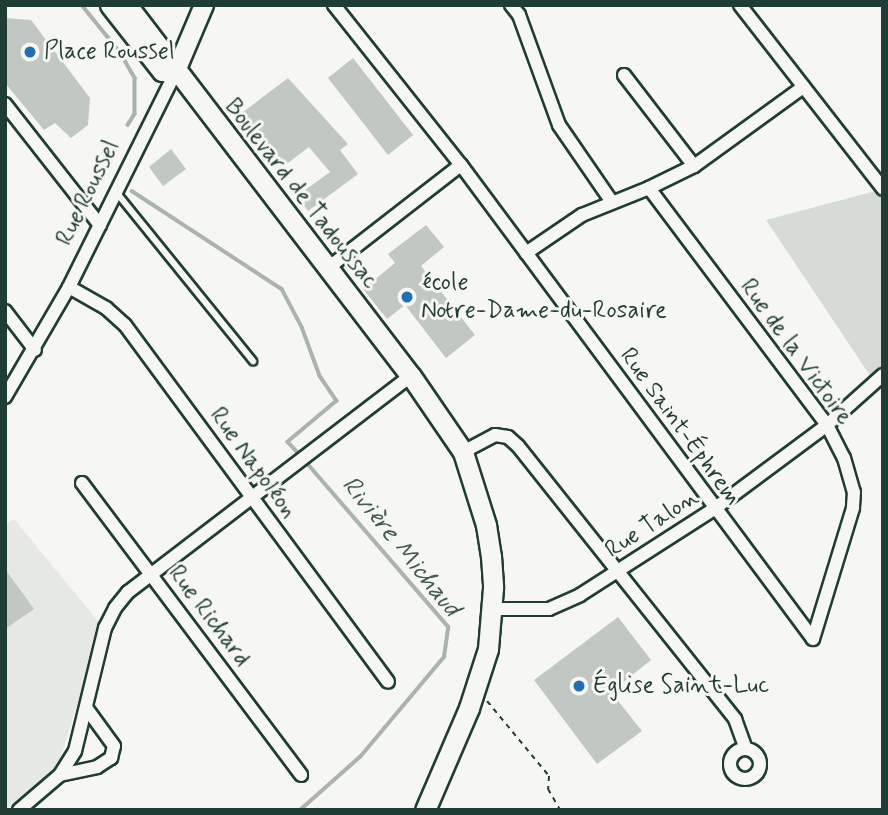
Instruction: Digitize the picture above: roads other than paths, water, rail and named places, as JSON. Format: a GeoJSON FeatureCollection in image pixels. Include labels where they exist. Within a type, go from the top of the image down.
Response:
{"type":"FeatureCollection","features":[{"type":"Feature","properties":{"kind":"main road","name":"Boulevard de Tadoussac"},"geometry":{"type":"LineString","coordinates":[[110,5],[162,71],[176,71]]}},
{"type":"Feature","properties":{"kind":"main road","name":"Boulevard de Tadoussac"},"geometry":{"type":"LineString","coordinates":[[127,5],[411,376],[463,453],[486,525],[491,556],[492,609],[488,649],[477,688],[425,810]]}},
{"type":"Feature","properties":{"kind":"street","name":"Rue Saint-Éphrem"},"geometry":{"type":"LineString","coordinates":[[334,5],[461,165],[813,639]]}},
{"type":"Feature","properties":{"kind":"street"},"geometry":{"type":"LineString","coordinates":[[511,5],[519,15],[559,125],[612,202]]}},
{"type":"Feature","properties":{"kind":"street"},"geometry":{"type":"LineString","coordinates":[[740,5],[883,189]]}},
{"type":"Feature","properties":{"kind":"street","name":"Rue Roussel"},"geometry":{"type":"LineString","coordinates":[[5,397],[69,287],[176,71],[202,6]]}},
{"type":"Feature","properties":{"kind":"street"},"geometry":{"type":"LineString","coordinates":[[624,75],[694,166]]}},
{"type":"Feature","properties":{"kind":"street"},"geometry":{"type":"LineString","coordinates":[[526,253],[582,215],[649,188],[694,166],[803,87]]}},
{"type":"Feature","properties":{"kind":"street"},"geometry":{"type":"LineString","coordinates":[[5,104],[100,225]]}},
{"type":"Feature","properties":{"kind":"street"},"geometry":{"type":"LineString","coordinates":[[328,268],[461,165]]}},
{"type":"Feature","properties":{"kind":"street","name":"Rue de la Victoire"},"geometry":{"type":"LineString","coordinates":[[649,188],[827,425],[844,458],[854,492],[853,509],[813,639]]}},
{"type":"Feature","properties":{"kind":"street","name":"Rue Napoléon"},"geometry":{"type":"LineString","coordinates":[[69,287],[106,308],[125,324],[388,682]]}},
{"type":"Feature","properties":{"kind":"street"},"geometry":{"type":"LineString","coordinates":[[5,311],[34,350]]}},
{"type":"Feature","properties":{"kind":"street","name":"Rue Talon"},"geometry":{"type":"LineString","coordinates":[[492,609],[549,609],[562,605],[620,571],[714,509],[827,425],[883,374]]}},
{"type":"Feature","properties":{"kind":"street"},"geometry":{"type":"LineString","coordinates":[[19,810],[60,775],[75,751],[87,709],[89,681],[109,618],[128,592],[411,376]]}},
{"type":"Feature","properties":{"kind":"street"},"geometry":{"type":"LineString","coordinates":[[463,453],[495,435],[508,437],[620,571],[735,719],[745,747]]}},
{"type":"Feature","properties":{"kind":"street","name":"Rue Richard"},"geometry":{"type":"LineString","coordinates":[[82,483],[300,775]]}},
{"type":"Feature","properties":{"kind":"street"},"geometry":{"type":"LineString","coordinates":[[60,775],[105,765],[111,758],[114,746],[87,709]]}},
{"type":"Feature","properties":{"kind":"lane"},"geometry":{"type":"LineString","coordinates":[[116,192],[253,361]]}},
{"type":"Feature","properties":{"kind":"waterway","name":"Rivière Michaud"},"geometry":{"type":"LineString","coordinates":[[82,5],[120,52],[135,78],[135,114],[128,125]]}},
{"type":"Feature","properties":{"kind":"waterway","name":"Rivière Michaud"},"geometry":{"type":"LineString","coordinates":[[132,191],[282,289],[302,327],[320,376],[337,401],[288,442],[299,454]]}},
{"type":"Feature","properties":{"kind":"waterway","name":"Rivière Michaud"},"geometry":{"type":"LineString","coordinates":[[300,810],[360,757],[444,657],[448,627],[309,466]]}},
{"type":"Feature","properties":{"kind":"place","name":"Place Roussel"},"geometry":{"type":"Point","coordinates":[30,52]}},
{"type":"Feature","properties":{"kind":"place","name":"école Notre-Dame-du-Rosaire"},"geometry":{"type":"Point","coordinates":[407,297]}},
{"type":"Feature","properties":{"kind":"place","name":"Église Saint-Luc"},"geometry":{"type":"Point","coordinates":[579,686]}}]}
